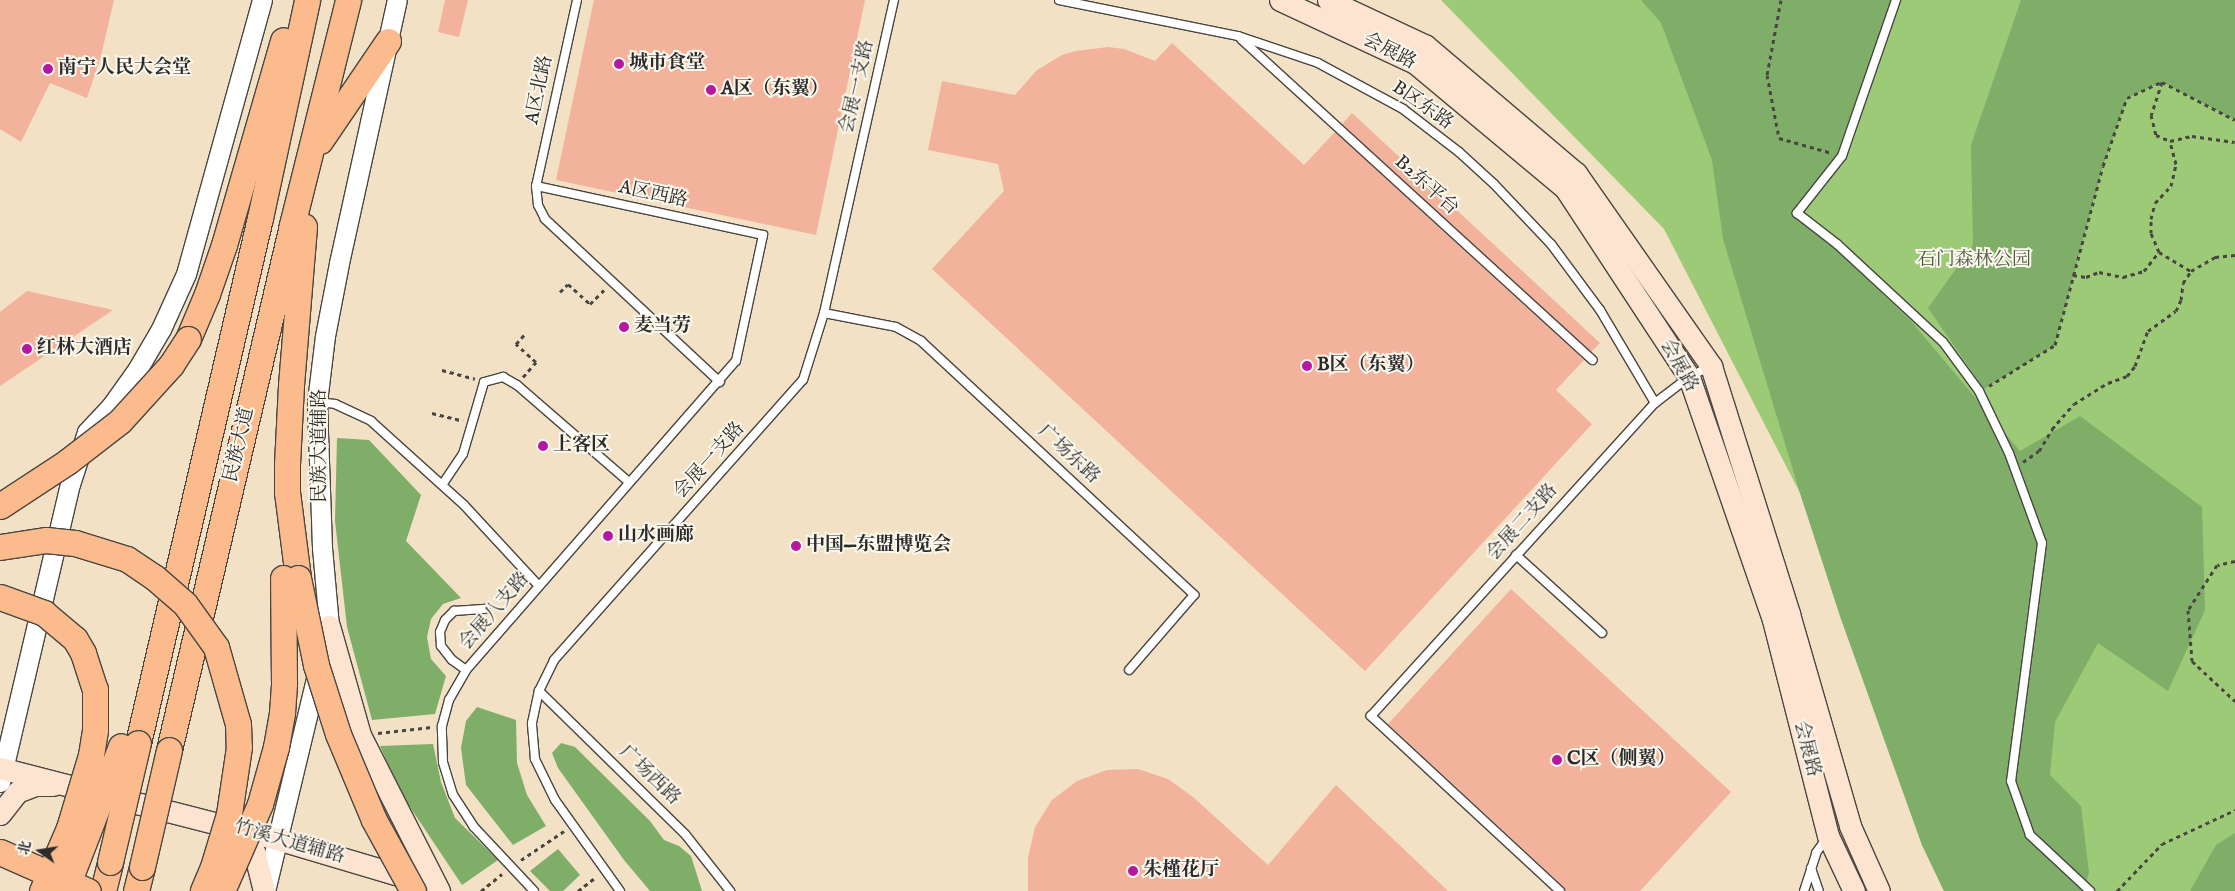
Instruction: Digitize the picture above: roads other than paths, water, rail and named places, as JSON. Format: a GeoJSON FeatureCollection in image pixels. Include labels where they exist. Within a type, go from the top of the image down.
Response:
{"type":"FeatureCollection","features":[{"type":"Feature","properties":{"kind":"highway"},"geometry":{"type":"LineString","coordinates":[[0,506],[66,462],[120,421],[171,366],[188,339],[224,245],[272,74],[296,0]]}},
{"type":"Feature","properties":{"kind":"highway","name":"民族大道"},"geometry":{"type":"LineString","coordinates":[[130,744],[183,548],[260,218],[307,0]]}},
{"type":"Feature","properties":{"kind":"highway","name":"民族大道"},"geometry":{"type":"LineString","coordinates":[[136,891],[348,0]]}},
{"type":"Feature","properties":{"kind":"highway"},"geometry":{"type":"LineString","coordinates":[[222,891],[260,804],[276,747],[282,713],[290,578],[287,492],[291,385],[310,155],[388,40]]}},
{"type":"Feature","properties":{"kind":"highway"},"geometry":{"type":"LineString","coordinates":[[0,547],[46,540],[75,543],[126,559],[154,577],[185,604],[216,647],[238,724],[239,747],[229,814],[203,891]]}},
{"type":"Feature","properties":{"kind":"highway"},"geometry":{"type":"LineString","coordinates":[[290,578],[338,734],[374,820],[429,889]]}},
{"type":"Feature","properties":{"kind":"highway"},"geometry":{"type":"LineString","coordinates":[[0,596],[44,613],[75,639],[84,653],[95,689],[95,730],[89,763],[69,828],[42,891]]}},
{"type":"Feature","properties":{"kind":"highway"},"geometry":{"type":"LineString","coordinates":[[103,891],[110,862],[130,744]]}},
{"type":"Feature","properties":{"kind":"highway"},"geometry":{"type":"LineString","coordinates":[[0,869],[66,891],[130,744]]}},
{"type":"Feature","properties":{"kind":"highway"},"geometry":{"type":"LineString","coordinates":[[0,852],[88,891]]}},
{"type":"Feature","properties":{"kind":"main road","name":"会展路"},"geometry":{"type":"LineString","coordinates":[[1280,0],[1415,63],[1565,188],[1689,377],[1773,620],[1828,836],[1854,891]]}},
{"type":"Feature","properties":{"kind":"main road","name":"会展路"},"geometry":{"type":"LineString","coordinates":[[1328,0],[1426,46],[1576,173],[1711,366],[1789,614],[1850,826],[1879,891]]}},
{"type":"Feature","properties":{"kind":"main road"},"geometry":{"type":"LineString","coordinates":[[0,494],[88,432]]}},
{"type":"Feature","properties":{"kind":"main road"},"geometry":{"type":"LineString","coordinates":[[329,626],[360,735],[429,889]]}},
{"type":"Feature","properties":{"kind":"main road","name":"竹溪大道辅路"},"geometry":{"type":"LineString","coordinates":[[1,773],[63,784],[278,839],[429,889]]}},
{"type":"Feature","properties":{"kind":"main road"},"geometry":{"type":"LineString","coordinates":[[0,814],[17,792],[35,785],[63,784]]}},
{"type":"Feature","properties":{"kind":"main road"},"geometry":{"type":"LineString","coordinates":[[207,821],[238,835],[254,851],[264,891]]}},
{"type":"Feature","properties":{"kind":"street"},"geometry":{"type":"LineString","coordinates":[[1,773],[70,484],[88,432],[112,405],[137,370],[161,328],[186,274],[262,0]]}},
{"type":"Feature","properties":{"kind":"street","name":"民族大道辅路"},"geometry":{"type":"LineString","coordinates":[[264,891],[329,626],[322,547],[318,402],[325,336],[353,189],[397,0]]}},
{"type":"Feature","properties":{"kind":"street"},"geometry":{"type":"LineString","coordinates":[[244,66],[272,74]]}},
{"type":"Feature","properties":{"kind":"lane","name":"A区北路"},"geometry":{"type":"LineString","coordinates":[[536,186],[577,0]]}},
{"type":"Feature","properties":{"kind":"lane","name":"会展一支路"},"geometry":{"type":"LineString","coordinates":[[620,891],[554,800],[535,760],[532,723],[539,692],[554,660],[803,380],[824,313],[894,0]]}},
{"type":"Feature","properties":{"kind":"lane","name":"B区东路"},"geometry":{"type":"LineString","coordinates":[[1059,0],[1238,36],[1318,63],[1403,108],[1459,152],[1494,184],[1550,244],[1600,310],[1655,403]]}},
{"type":"Feature","properties":{"kind":"lane"},"geometry":{"type":"LineString","coordinates":[[1896,0],[1842,156],[1797,213],[1837,244],[1943,342],[1980,391],[2015,469],[2042,543],[2011,781],[2030,836],[2090,891]]}},
{"type":"Feature","properties":{"kind":"lane","name":"B2东平台"},"geometry":{"type":"LineString","coordinates":[[1238,36],[1592,360]]}},
{"type":"Feature","properties":{"kind":"lane","name":"A区西路"},"geometry":{"type":"LineString","coordinates":[[536,186],[764,235]]}},
{"type":"Feature","properties":{"kind":"lane"},"geometry":{"type":"LineString","coordinates":[[536,186],[538,205],[545,219],[720,382]]}},
{"type":"Feature","properties":{"kind":"lane","name":"会展八支路"},"geometry":{"type":"LineString","coordinates":[[534,891],[474,827],[453,795],[444,762],[442,726],[449,700],[466,670],[736,362],[764,235]]}},
{"type":"Feature","properties":{"kind":"lane","name":"广场东路"},"geometry":{"type":"LineString","coordinates":[[824,313],[896,328],[921,341],[1194,595],[1129,670]]}},
{"type":"Feature","properties":{"kind":"lane","name":"会展二支路"},"geometry":{"type":"LineString","coordinates":[[1560,891],[1371,716],[1655,403],[1689,377],[1711,366]]}},
{"type":"Feature","properties":{"kind":"lane"},"geometry":{"type":"LineString","coordinates":[[442,485],[463,454],[484,382],[503,377],[517,385],[629,482]]}},
{"type":"Feature","properties":{"kind":"lane"},"geometry":{"type":"LineString","coordinates":[[318,402],[335,404],[372,421],[464,504],[539,586]]}},
{"type":"Feature","properties":{"kind":"lane"},"geometry":{"type":"LineString","coordinates":[[1516,555],[1602,633]]}},
{"type":"Feature","properties":{"kind":"lane"},"geometry":{"type":"LineString","coordinates":[[466,670],[452,660],[441,646],[440,632],[444,620],[454,611],[486,609]]}},
{"type":"Feature","properties":{"kind":"lane","name":"广场西路"},"geometry":{"type":"LineString","coordinates":[[539,692],[685,834],[730,891]]}},
{"type":"Feature","properties":{"kind":"lane"},"geometry":{"type":"LineString","coordinates":[[1804,891],[1816,853],[1828,836]]}},
{"type":"Feature","properties":{"kind":"lane"},"geometry":{"type":"LineString","coordinates":[[1811,868],[1819,891]]}},
{"type":"Feature","properties":{"kind":"place","name":"城市食堂"},"geometry":{"type":"Point","coordinates":[619,64]}},
{"type":"Feature","properties":{"kind":"place","name":"南宁人民大会堂"},"geometry":{"type":"Point","coordinates":[48,69]}},
{"type":"Feature","properties":{"kind":"place","name":"A区（东翼）"},"geometry":{"type":"Point","coordinates":[711,90]}},
{"type":"Feature","properties":{"kind":"place","name":"麦当劳"},"geometry":{"type":"Point","coordinates":[624,327]}},
{"type":"Feature","properties":{"kind":"place","name":"红林大酒店"},"geometry":{"type":"Point","coordinates":[27,349]}},
{"type":"Feature","properties":{"kind":"place","name":"B区（东翼）"},"geometry":{"type":"Point","coordinates":[1307,366]}},
{"type":"Feature","properties":{"kind":"place","name":"上客区"},"geometry":{"type":"Point","coordinates":[543,446]}},
{"type":"Feature","properties":{"kind":"place","name":"山水画廊"},"geometry":{"type":"Point","coordinates":[608,536]}},
{"type":"Feature","properties":{"kind":"place","name":"中国—东盟博览会"},"geometry":{"type":"Point","coordinates":[796,546]}},
{"type":"Feature","properties":{"kind":"place","name":"C区（侧翼）"},"geometry":{"type":"Point","coordinates":[1557,760]}},
{"type":"Feature","properties":{"kind":"place","name":"朱槿花厅"},"geometry":{"type":"Point","coordinates":[1133,871]}},
{"type":"Feature","properties":{"kind":"park label","name":"石门森林公园"},"geometry":{"type":"Point","coordinates":[1974,261]}}]}
